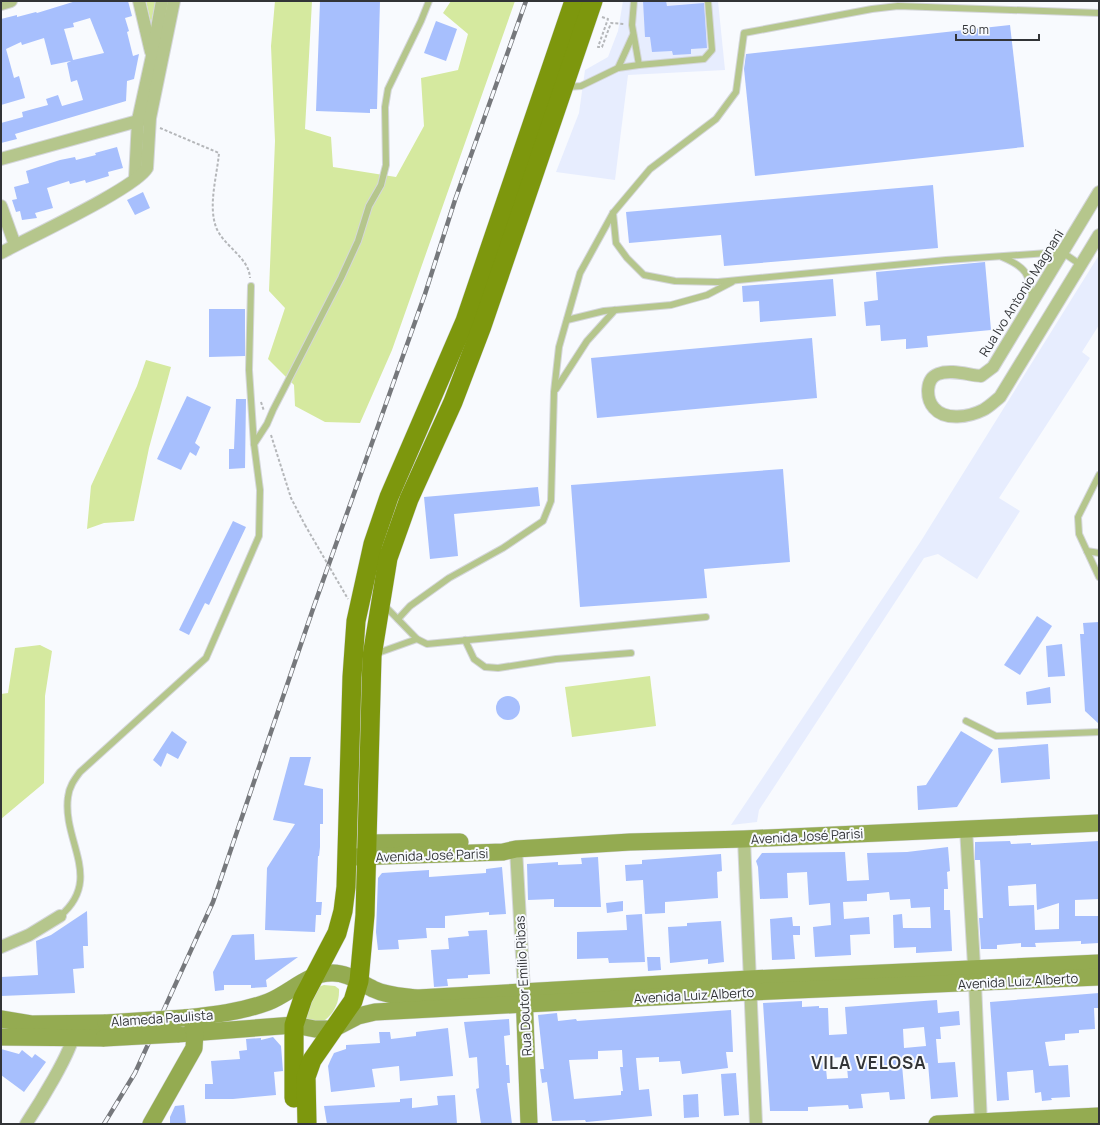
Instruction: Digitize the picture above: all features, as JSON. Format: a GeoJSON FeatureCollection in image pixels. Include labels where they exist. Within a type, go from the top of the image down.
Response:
{"type":"FeatureCollection","features":[{"type":"Feature","properties":{"kind":"main road"},"geometry":{"type":"LineString","coordinates":[[295,1124],[294,1025],[303,998],[315,976],[325,952],[337,932],[343,911],[348,857],[352,685],[356,621],[373,544],[389,497],[465,321],[574,1]]}},
{"type":"Feature","properties":{"kind":"main road"},"geometry":{"type":"LineString","coordinates":[[307,1124],[306,1077],[312,1060],[352,1001],[358,981],[365,915],[369,722],[372,656],[388,558],[406,506],[453,402],[482,326],[593,1]]}},
{"type":"Feature","properties":{"kind":"main road","name":"Avenida José Parisi"},"geometry":{"type":"LineString","coordinates":[[348,857],[367,850],[503,852],[516,849],[630,842],[744,840],[966,828],[1099,823]]}},
{"type":"Feature","properties":{"kind":"main road","name":"Avenida Luiz Alberto"},"geometry":{"type":"LineString","coordinates":[[975,977],[1099,963]]}},
{"type":"Feature","properties":{"kind":"main road","name":"Avenida Luiz Alberto"},"geometry":{"type":"LineString","coordinates":[[315,976],[331,973],[343,974],[374,990],[389,994],[418,998],[524,998]]}},
{"type":"Feature","properties":{"kind":"main road","name":"Alameda Paulista"},"geometry":{"type":"LineString","coordinates":[[105,1030],[245,1010],[269,1002],[315,976]]}},
{"type":"Feature","properties":{"kind":"main road","name":"Avenida Luiz Alberto"},"geometry":{"type":"LineString","coordinates":[[294,1025],[315,1029],[333,1029],[358,1016],[376,1012],[524,998],[750,986],[975,977],[1099,977]]}},
{"type":"Feature","properties":{"kind":"main road","name":"Rua Doutor Emílio Ribas"},"geometry":{"type":"LineString","coordinates":[[524,998],[529,1124]]}},
{"type":"Feature","properties":{"kind":"main road","name":"Alameda Paulista"},"geometry":{"type":"LineString","coordinates":[[1,1020],[74,1031]]}},
{"type":"Feature","properties":{"kind":"main road","name":"Alameda Paulista"},"geometry":{"type":"LineString","coordinates":[[1,1037],[105,1030],[177,1034],[294,1025]]}},
{"type":"Feature","properties":{"kind":"main road"},"geometry":{"type":"LineString","coordinates":[[151,1124],[194,1048],[195,1032]]}},
{"type":"Feature","properties":{"kind":"main road"},"geometry":{"type":"LineString","coordinates":[[938,1124],[1099,1116]]}},
{"type":"Feature","properties":{"kind":"street"},"geometry":{"type":"LineString","coordinates":[[1,4],[11,1]]}},
{"type":"Feature","properties":{"kind":"street"},"geometry":{"type":"LineString","coordinates":[[139,1],[152,56]]}},
{"type":"Feature","properties":{"kind":"street"},"geometry":{"type":"LineString","coordinates":[[135,179],[138,120],[162,1]]}},
{"type":"Feature","properties":{"kind":"street"},"geometry":{"type":"LineString","coordinates":[[1,253],[125,187],[148,168],[150,120],[174,1]]}},
{"type":"Feature","properties":{"kind":"street"},"geometry":{"type":"LineString","coordinates":[[1,159],[138,120],[150,120]]}},
{"type":"Feature","properties":{"kind":"street","name":"Rua Ivo Antonio Magnani"},"geometry":{"type":"LineString","coordinates":[[1099,192],[992,367],[981,376],[949,372],[937,374],[930,382],[928,396],[934,408],[945,416],[966,416],[984,410],[1000,397],[1099,235]]}},
{"type":"Feature","properties":{"kind":"street"},"geometry":{"type":"LineString","coordinates":[[1,206],[14,245]]}},
{"type":"Feature","properties":{"kind":"street"},"geometry":{"type":"LineString","coordinates":[[966,828],[975,977],[981,1123]]}},
{"type":"Feature","properties":{"kind":"street"},"geometry":{"type":"LineString","coordinates":[[744,840],[756,1124]]}},
{"type":"Feature","properties":{"kind":"street","name":"Rua Doutor Emílio Ribas"},"geometry":{"type":"LineString","coordinates":[[516,849],[524,998]]}},
{"type":"Feature","properties":{"kind":"street"},"geometry":{"type":"LineString","coordinates":[[1,947],[29,935],[60,916]]}},
{"type":"Feature","properties":{"kind":"street"},"geometry":{"type":"LineString","coordinates":[[26,1124],[39,1104],[74,1031]]}},
{"type":"Feature","properties":{"kind":"lane"},"geometry":{"type":"LineString","coordinates":[[254,444],[267,424],[341,278],[358,241],[369,206],[382,185],[386,165],[384,107],[388,89],[429,1]]}},
{"type":"Feature","properties":{"kind":"lane"},"geometry":{"type":"LineString","coordinates":[[634,1],[632,34],[639,65]]}},
{"type":"Feature","properties":{"kind":"lane"},"geometry":{"type":"LineString","coordinates":[[565,86],[581,86],[618,68],[704,59],[712,50],[708,1]]}},
{"type":"Feature","properties":{"kind":"lane"},"geometry":{"type":"LineString","coordinates":[[398,619],[410,606],[449,578],[503,548],[543,521],[551,501],[554,392],[559,347],[580,273],[613,213],[650,169],[716,118],[736,92],[744,33],[872,9],[898,6],[1099,13]]}},
{"type":"Feature","properties":{"kind":"lane"},"geometry":{"type":"LineString","coordinates":[[618,68],[632,34]]}},
{"type":"Feature","properties":{"kind":"lane"},"geometry":{"type":"LineString","coordinates":[[613,213],[616,243],[627,258],[644,275],[675,281],[735,281],[1062,252],[1081,265]]}},
{"type":"Feature","properties":{"kind":"lane"},"geometry":{"type":"LineString","coordinates":[[1001,257],[1018,264],[1026,273],[1031,284],[1032,300]]}},
{"type":"Feature","properties":{"kind":"lane"},"geometry":{"type":"LineString","coordinates":[[567,320],[615,310],[671,305],[707,295],[735,281]]}},
{"type":"Feature","properties":{"kind":"lane"},"geometry":{"type":"LineString","coordinates":[[60,916],[71,906],[79,893],[81,873],[68,810],[68,796],[72,783],[80,772],[206,658],[259,536],[260,490],[254,444],[249,370],[251,286]]}},
{"type":"Feature","properties":{"kind":"lane"},"geometry":{"type":"LineString","coordinates":[[554,392],[587,341],[615,310]]}},
{"type":"Feature","properties":{"kind":"lane"},"geometry":{"type":"LineString","coordinates":[[1099,475],[1091,488],[1078,517],[1079,534],[1099,577]]}},
{"type":"Feature","properties":{"kind":"lane"},"geometry":{"type":"LineString","coordinates":[[1087,550],[1099,554]]}},
{"type":"Feature","properties":{"kind":"lane"},"geometry":{"type":"LineString","coordinates":[[380,601],[416,639],[427,644],[706,617]]}},
{"type":"Feature","properties":{"kind":"lane"},"geometry":{"type":"LineString","coordinates":[[372,656],[416,639]]}},
{"type":"Feature","properties":{"kind":"lane"},"geometry":{"type":"LineString","coordinates":[[465,640],[474,659],[485,667],[498,668],[556,659],[631,653]]}},
{"type":"Feature","properties":{"kind":"lane"},"geometry":{"type":"LineString","coordinates":[[966,721],[996,736],[1099,732]]}},
{"type":"Feature","properties":{"kind":"path"},"geometry":{"type":"LineString","coordinates":[[605,18],[608,19],[598,47],[602,47],[611,23],[632,25]]}},
{"type":"Feature","properties":{"kind":"path"},"geometry":{"type":"LineString","coordinates":[[150,120],[219,153],[213,210],[217,228],[246,265],[250,275],[251,286]]}},
{"type":"Feature","properties":{"kind":"path"},"geometry":{"type":"LineString","coordinates":[[258,396],[291,498],[348,599]]}},
{"type":"Feature","properties":{"kind":"shaded area"},"geometry":{"type":"Polygon","coordinates":[[[623,1],[718,1],[725,70],[628,75],[615,180],[556,172],[579,113],[585,70],[608,57],[618,31],[623,1]]]}},
{"type":"Feature","properties":{"kind":"shaded area"},"geometry":{"type":"Polygon","coordinates":[[[1099,255],[1099,325],[1082,352],[1090,358],[999,498],[1020,511],[977,579],[938,554],[924,558],[759,810],[757,822],[731,825],[921,541],[1099,255]]]}},
{"type":"Feature","properties":{"kind":"green space"},"geometry":{"type":"Polygon","coordinates":[[[146,1],[156,1],[151,23],[146,1]]]}},
{"type":"Feature","properties":{"kind":"green space"},"geometry":{"type":"Polygon","coordinates":[[[275,1],[312,1],[305,129],[331,137],[333,167],[396,177],[424,126],[421,78],[458,70],[468,34],[443,13],[451,1],[515,1],[392,350],[360,423],[325,422],[295,406],[294,385],[268,359],[285,308],[269,291],[275,141],[271,46],[275,1]]]}},
{"type":"Feature","properties":{"kind":"green space"},"geometry":{"type":"Polygon","coordinates":[[[146,360],[171,367],[149,448],[134,521],[104,523],[87,529],[91,486],[137,386],[146,360]]]}},
{"type":"Feature","properties":{"kind":"green space"},"geometry":{"type":"Polygon","coordinates":[[[40,645],[52,651],[45,696],[44,783],[1,819],[1,694],[8,693],[15,648],[40,645]]]}},
{"type":"Feature","properties":{"kind":"green space"},"geometry":{"type":"Polygon","coordinates":[[[650,676],[656,726],[572,737],[565,687],[650,676]]]}},
{"type":"Feature","properties":{"kind":"green space"},"geometry":{"type":"Polygon","coordinates":[[[324,985],[335,986],[339,989],[339,996],[335,1009],[326,1019],[315,1025],[308,1026],[300,1012],[318,987],[324,985]]]}},
{"type":"Feature","properties":{"kind":"building"},"geometry":{"type":"Polygon","coordinates":[[[76,1],[128,1],[132,16],[125,18],[129,31],[127,32],[133,56],[139,54],[134,79],[127,81],[126,101],[15,134],[17,139],[1,143],[1,123],[23,117],[22,112],[48,105],[46,99],[58,95],[62,106],[83,100],[77,80],[71,82],[67,63],[71,61],[51,65],[44,38],[22,45],[21,42],[6,49],[14,78],[19,76],[25,98],[1,105],[1,19],[17,15],[17,17],[37,13],[76,1]],[[90,18],[73,23],[74,27],[64,29],[73,60],[104,53],[90,18]]]}},
{"type":"Feature","properties":{"kind":"building"},"geometry":{"type":"Polygon","coordinates":[[[320,1],[380,1],[377,109],[370,109],[370,113],[316,111],[320,1]]]}},
{"type":"Feature","properties":{"kind":"building"},"geometry":{"type":"Polygon","coordinates":[[[643,1],[666,1],[667,6],[704,3],[707,48],[691,49],[691,54],[673,55],[672,51],[652,52],[650,37],[645,37],[643,1]]]}},
{"type":"Feature","properties":{"kind":"building"},"geometry":{"type":"Polygon","coordinates":[[[436,21],[457,29],[446,61],[424,53],[436,21]]]}},
{"type":"Feature","properties":{"kind":"building"},"geometry":{"type":"Polygon","coordinates":[[[1010,25],[1024,147],[755,176],[744,69],[746,54],[1010,25]]]}},
{"type":"Feature","properties":{"kind":"building"},"geometry":{"type":"Polygon","coordinates":[[[117,147],[123,168],[108,172],[109,176],[86,183],[85,180],[70,184],[69,181],[47,188],[53,208],[35,213],[37,218],[22,220],[20,211],[16,212],[12,200],[17,199],[14,187],[29,183],[26,171],[60,160],[75,157],[76,160],[96,155],[95,153],[117,147]]]}},
{"type":"Feature","properties":{"kind":"building"},"geometry":{"type":"Polygon","coordinates":[[[933,185],[938,248],[724,266],[721,235],[629,243],[626,212],[933,185]]]}},
{"type":"Feature","properties":{"kind":"building"},"geometry":{"type":"Polygon","coordinates":[[[143,192],[150,208],[135,215],[127,200],[143,192]]]}},
{"type":"Feature","properties":{"kind":"building"},"geometry":{"type":"Polygon","coordinates":[[[985,262],[991,330],[927,336],[928,347],[906,349],[906,339],[881,341],[880,325],[866,326],[864,302],[878,300],[876,272],[985,262]]]}},
{"type":"Feature","properties":{"kind":"building"},"geometry":{"type":"Polygon","coordinates":[[[833,279],[836,316],[760,322],[759,301],[743,302],[742,286],[833,279]]]}},
{"type":"Feature","properties":{"kind":"building"},"geometry":{"type":"Polygon","coordinates":[[[209,309],[245,309],[245,356],[209,357],[209,309]]]}},
{"type":"Feature","properties":{"kind":"building"},"geometry":{"type":"Polygon","coordinates":[[[812,338],[817,398],[597,418],[591,358],[812,338]]]}},
{"type":"Feature","properties":{"kind":"building"},"geometry":{"type":"Polygon","coordinates":[[[187,396],[211,407],[195,443],[200,447],[196,456],[190,452],[181,470],[157,459],[187,396]]]}},
{"type":"Feature","properties":{"kind":"building"},"geometry":{"type":"Polygon","coordinates":[[[236,399],[246,399],[245,468],[229,469],[229,449],[234,449],[236,399]]]}},
{"type":"Feature","properties":{"kind":"building"},"geometry":{"type":"Polygon","coordinates":[[[783,469],[790,562],[704,569],[707,598],[580,607],[571,485],[783,469]]]}},
{"type":"Feature","properties":{"kind":"building"},"geometry":{"type":"Polygon","coordinates":[[[538,487],[540,506],[454,514],[458,556],[430,559],[424,497],[538,487]]]}},
{"type":"Feature","properties":{"kind":"building"},"geometry":{"type":"Polygon","coordinates":[[[233,521],[246,527],[209,605],[205,603],[189,635],[179,630],[233,521]]]}},
{"type":"Feature","properties":{"kind":"building"},"geometry":{"type":"Polygon","coordinates":[[[1037,616],[1052,626],[1020,675],[1004,665],[1037,616]]]}},
{"type":"Feature","properties":{"kind":"building"},"geometry":{"type":"Polygon","coordinates":[[[1099,622],[1099,724],[1085,711],[1080,634],[1084,634],[1083,623],[1099,622]]]}},
{"type":"Feature","properties":{"kind":"building"},"geometry":{"type":"Polygon","coordinates":[[[1062,644],[1065,676],[1048,677],[1046,646],[1062,644]]]}},
{"type":"Feature","properties":{"kind":"building"},"geometry":{"type":"Polygon","coordinates":[[[1050,687],[1051,703],[1027,705],[1026,692],[1050,687]]]}},
{"type":"Feature","properties":{"kind":"building"},"geometry":{"type":"Polygon","coordinates":[[[508,696],[516,700],[520,708],[516,716],[508,720],[500,716],[496,708],[500,700],[508,696]]]}},
{"type":"Feature","properties":{"kind":"building"},"geometry":{"type":"Polygon","coordinates":[[[172,731],[187,742],[178,759],[167,753],[161,767],[153,760],[172,731]]]}},
{"type":"Feature","properties":{"kind":"building"},"geometry":{"type":"Polygon","coordinates":[[[961,731],[993,750],[957,807],[918,810],[917,786],[926,785],[961,731]]]}},
{"type":"Feature","properties":{"kind":"building"},"geometry":{"type":"Polygon","coordinates":[[[1048,744],[1050,779],[1001,783],[998,748],[1048,744]]]}},
{"type":"Feature","properties":{"kind":"building"},"geometry":{"type":"Polygon","coordinates":[[[290,757],[311,757],[304,785],[323,789],[323,824],[320,824],[316,902],[322,902],[321,915],[316,915],[315,932],[265,930],[267,868],[295,824],[273,820],[290,757]]]}},
{"type":"Feature","properties":{"kind":"building"},"geometry":{"type":"Polygon","coordinates":[[[1010,841],[1011,844],[1031,843],[1031,845],[1099,841],[1099,899],[1075,900],[1075,916],[1098,916],[1099,943],[1081,944],[1081,941],[1035,943],[1036,947],[1021,947],[1021,943],[997,945],[997,949],[981,949],[979,918],[983,918],[980,860],[975,860],[975,842],[1010,841]],[[1036,884],[1008,886],[1009,906],[1034,905],[1035,930],[1059,929],[1059,903],[1037,910],[1036,884]]]}},
{"type":"Feature","properties":{"kind":"building"},"geometry":{"type":"Polygon","coordinates":[[[948,847],[950,871],[947,872],[948,889],[944,889],[944,910],[950,910],[952,951],[916,953],[916,947],[894,948],[893,915],[902,914],[903,928],[931,928],[930,907],[911,908],[910,899],[890,900],[889,892],[867,894],[867,901],[843,902],[844,919],[869,917],[870,934],[850,935],[851,955],[815,957],[813,927],[831,925],[830,903],[809,905],[807,872],[787,873],[788,898],[760,899],[758,867],[756,861],[762,853],[845,852],[847,881],[869,880],[867,853],[907,852],[948,847]]]}},
{"type":"Feature","properties":{"kind":"building"},"geometry":{"type":"Polygon","coordinates":[[[721,854],[722,871],[717,872],[718,898],[665,902],[665,913],[645,914],[643,880],[626,881],[625,865],[642,864],[642,860],[721,854]]]}},
{"type":"Feature","properties":{"kind":"building"},"geometry":{"type":"Polygon","coordinates":[[[598,857],[601,907],[554,907],[554,899],[528,900],[527,864],[558,862],[558,865],[582,864],[581,858],[598,857]]]}},
{"type":"Feature","properties":{"kind":"building"},"geometry":{"type":"Polygon","coordinates":[[[502,867],[506,914],[489,915],[489,912],[445,916],[445,928],[426,928],[427,938],[398,940],[399,949],[378,950],[376,932],[378,878],[382,873],[429,870],[429,877],[486,873],[486,869],[502,867]]]}},
{"type":"Feature","properties":{"kind":"building"},"geometry":{"type":"Polygon","coordinates":[[[623,901],[623,911],[607,913],[606,903],[623,901]]]}},
{"type":"Feature","properties":{"kind":"building"},"geometry":{"type":"Polygon","coordinates":[[[87,911],[88,946],[83,946],[84,968],[73,969],[75,993],[1,996],[1,977],[38,975],[36,941],[51,935],[87,911]]]}},
{"type":"Feature","properties":{"kind":"building"},"geometry":{"type":"Polygon","coordinates":[[[642,914],[645,962],[609,963],[608,958],[577,959],[577,932],[627,930],[626,915],[642,914]]]}},
{"type":"Feature","properties":{"kind":"building"},"geometry":{"type":"Polygon","coordinates":[[[792,917],[793,926],[800,926],[800,935],[793,935],[795,959],[772,960],[770,919],[792,917]]]}},
{"type":"Feature","properties":{"kind":"building"},"geometry":{"type":"Polygon","coordinates":[[[721,921],[724,962],[708,964],[708,959],[670,963],[668,927],[687,926],[687,923],[721,921]]]}},
{"type":"Feature","properties":{"kind":"building"},"geometry":{"type":"Polygon","coordinates":[[[487,930],[490,974],[468,975],[468,978],[447,979],[448,986],[434,987],[431,950],[449,949],[448,938],[469,936],[468,931],[487,930]]]}},
{"type":"Feature","properties":{"kind":"building"},"geometry":{"type":"Polygon","coordinates":[[[254,934],[255,960],[298,957],[266,980],[267,987],[251,988],[251,985],[224,985],[224,990],[215,991],[213,972],[232,935],[254,934]]]}},
{"type":"Feature","properties":{"kind":"building"},"geometry":{"type":"Polygon","coordinates":[[[647,957],[660,957],[661,970],[648,971],[647,957]]]}},
{"type":"Feature","properties":{"kind":"building"},"geometry":{"type":"Polygon","coordinates":[[[1099,993],[1099,1008],[1094,1008],[1095,1029],[1079,1030],[1079,1033],[1065,1034],[1065,1040],[1045,1042],[1049,1066],[1068,1065],[1070,1097],[1051,1098],[1052,1100],[1042,1101],[1041,1092],[1035,1093],[1033,1070],[1007,1072],[1009,1100],[997,1101],[990,1002],[1099,993]]]}},
{"type":"Feature","properties":{"kind":"building"},"geometry":{"type":"Polygon","coordinates":[[[937,1000],[938,1013],[959,1011],[960,1025],[940,1027],[941,1039],[936,1039],[938,1063],[955,1062],[958,1097],[931,1099],[928,1063],[902,1065],[905,1099],[890,1100],[889,1092],[861,1094],[863,1108],[849,1109],[848,1105],[808,1107],[808,1111],[770,1111],[763,1003],[802,1001],[802,1007],[819,1006],[819,1008],[828,1008],[829,1035],[847,1034],[845,1007],[937,1000]],[[924,1027],[903,1029],[904,1048],[926,1046],[924,1027]],[[846,1057],[825,1058],[827,1079],[848,1078],[846,1057]]]}},
{"type":"Feature","properties":{"kind":"building"},"geometry":{"type":"Polygon","coordinates":[[[731,1010],[733,1052],[726,1052],[728,1068],[682,1074],[680,1061],[659,1062],[659,1057],[636,1058],[639,1090],[649,1089],[652,1116],[586,1122],[585,1120],[552,1121],[547,1082],[542,1083],[540,1069],[544,1069],[538,1015],[557,1013],[558,1021],[576,1019],[577,1021],[731,1010]],[[622,1050],[598,1051],[598,1059],[569,1060],[574,1099],[621,1095],[621,1091],[623,1091],[620,1067],[623,1067],[622,1050]]]}},
{"type":"Feature","properties":{"kind":"building"},"geometry":{"type":"Polygon","coordinates":[[[509,1019],[510,1035],[504,1036],[506,1065],[509,1065],[510,1083],[507,1083],[512,1124],[481,1124],[476,1089],[479,1088],[477,1057],[469,1058],[464,1022],[509,1019]]]}},
{"type":"Feature","properties":{"kind":"building"},"geometry":{"type":"Polygon","coordinates":[[[448,1028],[453,1076],[400,1081],[399,1066],[372,1069],[375,1087],[331,1092],[328,1066],[334,1053],[346,1049],[346,1045],[380,1043],[379,1032],[390,1032],[391,1039],[416,1036],[416,1032],[448,1028]]]}},
{"type":"Feature","properties":{"kind":"building"},"geometry":{"type":"Polygon","coordinates":[[[273,1037],[281,1046],[283,1071],[274,1072],[276,1095],[233,1099],[205,1099],[205,1084],[213,1084],[211,1061],[240,1059],[239,1051],[247,1050],[246,1039],[261,1038],[261,1040],[273,1037]]]}},
{"type":"Feature","properties":{"kind":"building"},"geometry":{"type":"Polygon","coordinates":[[[1,1049],[19,1054],[22,1050],[32,1058],[35,1054],[46,1062],[24,1092],[1,1075],[1,1049]]]}},
{"type":"Feature","properties":{"kind":"building"},"geometry":{"type":"Polygon","coordinates":[[[736,1073],[739,1115],[724,1116],[721,1074],[736,1073]]]}},
{"type":"Feature","properties":{"kind":"building"},"geometry":{"type":"Polygon","coordinates":[[[698,1094],[699,1117],[684,1118],[683,1095],[698,1094]]]}},
{"type":"Feature","properties":{"kind":"building"},"geometry":{"type":"Polygon","coordinates":[[[455,1095],[457,1124],[327,1124],[324,1106],[400,1102],[400,1099],[412,1098],[412,1108],[438,1105],[437,1096],[455,1095]]]}},
{"type":"Feature","properties":{"kind":"building"},"geometry":{"type":"Polygon","coordinates":[[[184,1105],[186,1124],[170,1124],[170,1117],[175,1106],[184,1105]]]}},
{"type":"Feature","properties":{"kind":"railway"},"geometry":{"type":"LineString","coordinates":[[104,1124],[135,1073],[213,902],[314,606],[425,294],[455,200],[526,1]]}},
{"type":"Feature","properties":{"kind":"district","name":"VILA VELOSA"},"geometry":{"type":"Point","coordinates":[869,1062]}}]}
